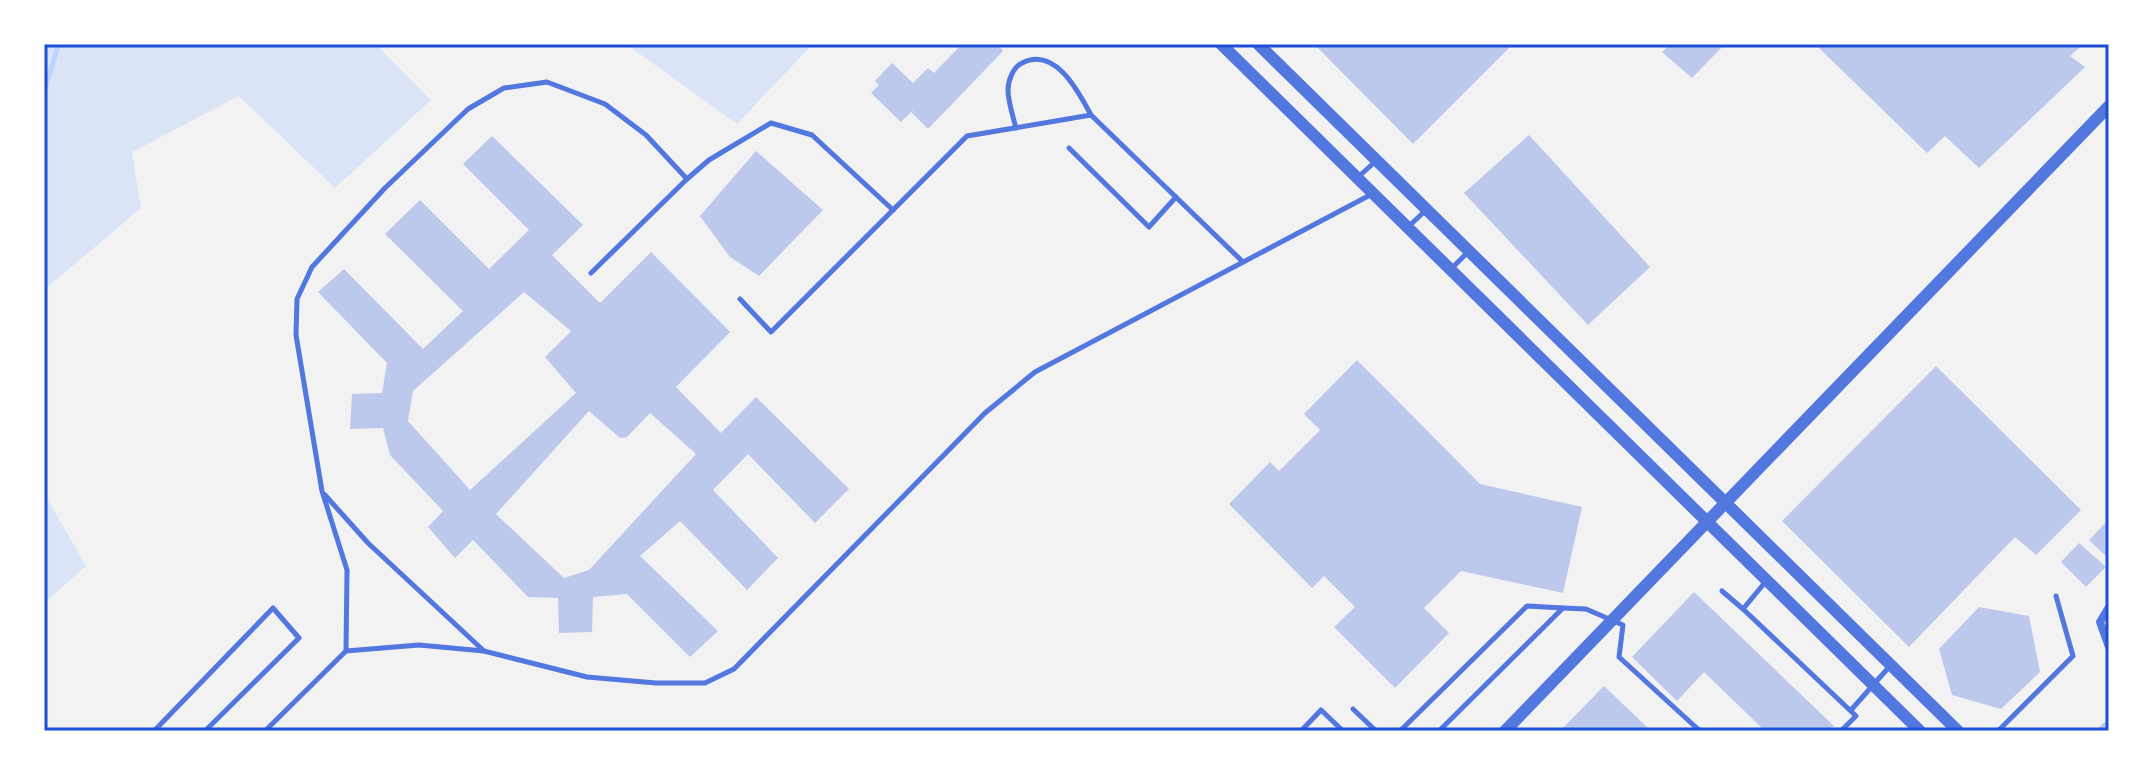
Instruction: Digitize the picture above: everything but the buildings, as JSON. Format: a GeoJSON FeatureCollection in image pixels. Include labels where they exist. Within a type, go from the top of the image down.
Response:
{"type":"FeatureCollection","features":[{"type":"Feature","properties":{"kind":"street"},"geometry":{"type":"LineString","coordinates":[[1221,44],[1920,731]]}},
{"type":"Feature","properties":{"kind":"street"},"geometry":{"type":"LineString","coordinates":[[1258,44],[1958,731]]}},
{"type":"Feature","properties":{"kind":"street"},"geometry":{"type":"LineString","coordinates":[[1505,731],[2109,106]]}},
{"type":"Feature","properties":{"kind":"street"},"geometry":{"type":"LineString","coordinates":[[2109,607],[2100,622],[2101,635],[2109,647]]}},
{"type":"Feature","properties":{"kind":"lane"},"geometry":{"type":"LineString","coordinates":[[1016,128],[1007,90],[1011,76],[1019,64],[1044,60],[1060,69],[1091,115],[1243,262]]}},
{"type":"Feature","properties":{"kind":"lane"},"geometry":{"type":"LineString","coordinates":[[346,651],[347,570],[322,491],[296,335],[297,299],[312,267],[385,188],[468,109],[504,88],[547,82],[605,104],[646,135],[687,179]]}},
{"type":"Feature","properties":{"kind":"lane"},"geometry":{"type":"LineString","coordinates":[[740,299],[771,332],[967,136],[1091,115]]}},
{"type":"Feature","properties":{"kind":"lane"},"geometry":{"type":"LineString","coordinates":[[591,273],[709,160],[771,123],[812,135],[893,210]]}},
{"type":"Feature","properties":{"kind":"lane"},"geometry":{"type":"LineString","coordinates":[[1069,148],[1149,227],[1176,197]]}},
{"type":"Feature","properties":{"kind":"lane"},"geometry":{"type":"LineString","coordinates":[[1357,179],[1376,160]]}},
{"type":"Feature","properties":{"kind":"lane"},"geometry":{"type":"LineString","coordinates":[[265,731],[346,651],[419,645],[484,651],[587,677],[656,683],[705,683],[734,669],[985,413],[1035,372],[1372,194]]}},
{"type":"Feature","properties":{"kind":"lane"},"geometry":{"type":"LineString","coordinates":[[1408,227],[1427,209]]}},
{"type":"Feature","properties":{"kind":"lane"},"geometry":{"type":"LineString","coordinates":[[1451,269],[1469,251]]}},
{"type":"Feature","properties":{"kind":"lane"},"geometry":{"type":"LineString","coordinates":[[322,491],[368,543],[484,651]]}},
{"type":"Feature","properties":{"kind":"lane"},"geometry":{"type":"LineString","coordinates":[[1743,609],[1767,580]]}},
{"type":"Feature","properties":{"kind":"lane"},"geometry":{"type":"LineString","coordinates":[[1722,591],[1851,710],[1856,716],[1841,731]]}},
{"type":"Feature","properties":{"kind":"lane"},"geometry":{"type":"LineString","coordinates":[[1998,731],[2073,656],[2056,596]]}},
{"type":"Feature","properties":{"kind":"lane"},"geometry":{"type":"LineString","coordinates":[[1400,731],[1527,606],[1586,609],[1623,625],[1619,657],[1700,731]]}},
{"type":"Feature","properties":{"kind":"lane"},"geometry":{"type":"LineString","coordinates":[[154,731],[273,608],[299,638],[205,731]]}},
{"type":"Feature","properties":{"kind":"lane"},"geometry":{"type":"LineString","coordinates":[[1439,731],[1563,608]]}},
{"type":"Feature","properties":{"kind":"lane"},"geometry":{"type":"LineString","coordinates":[[1851,710],[1891,666]]}},
{"type":"Feature","properties":{"kind":"lane"},"geometry":{"type":"LineString","coordinates":[[1353,709],[1376,731]]}},
{"type":"Feature","properties":{"kind":"lane"},"geometry":{"type":"LineString","coordinates":[[1301,731],[1321,710],[1343,731]]}},
{"type":"Feature","properties":{"kind":"shaded area"},"geometry":{"type":"Polygon","coordinates":[[[44,44],[376,44],[431,100],[335,188],[239,96],[132,152],[141,208],[44,290],[44,44]]]}},
{"type":"Feature","properties":{"kind":"shaded area"},"geometry":{"type":"Polygon","coordinates":[[[626,44],[813,44],[737,124],[626,44]]]}},
{"type":"Feature","properties":{"kind":"shaded area"},"geometry":{"type":"Polygon","coordinates":[[[44,493],[86,566],[44,603],[44,493]]]}},
{"type":"Feature","properties":{"kind":"waterway"},"geometry":{"type":"LineString","coordinates":[[44,91],[59,44]]}}]}
